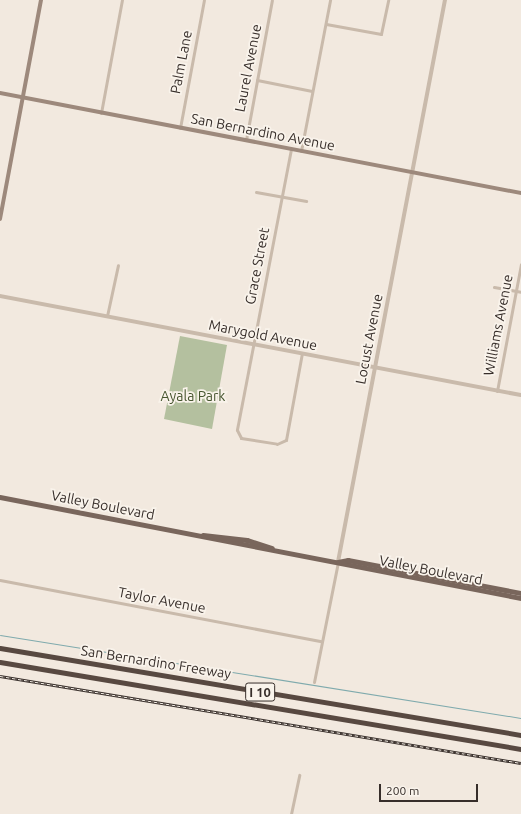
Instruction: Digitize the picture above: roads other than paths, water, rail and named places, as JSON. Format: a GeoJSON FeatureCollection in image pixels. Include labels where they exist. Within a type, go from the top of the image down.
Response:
{"type":"FeatureCollection","features":[{"type":"Feature","properties":{"kind":"highway","name":"San Bernardino Freeway"},"geometry":{"type":"LineString","coordinates":[[0,648],[521,735]]}},
{"type":"Feature","properties":{"kind":"highway","name":"San Bernardino Freeway"},"geometry":{"type":"LineString","coordinates":[[0,662],[521,749]]}},
{"type":"Feature","properties":{"kind":"main road"},"geometry":{"type":"LineString","coordinates":[[0,219],[41,0]]}},
{"type":"Feature","properties":{"kind":"main road","name":"San Bernardino Avenue"},"geometry":{"type":"LineString","coordinates":[[0,93],[521,193]]}},
{"type":"Feature","properties":{"kind":"main road","name":"Valley Boulevard"},"geometry":{"type":"LineString","coordinates":[[0,497],[203,535],[247,540],[272,549],[521,598]]}},
{"type":"Feature","properties":{"kind":"main road","name":"Valley Boulevard"},"geometry":{"type":"LineString","coordinates":[[338,562],[348,560],[521,593]]}},
{"type":"Feature","properties":{"kind":"street"},"geometry":{"type":"LineString","coordinates":[[101,113],[122,0]]}},
{"type":"Feature","properties":{"kind":"street","name":"Palm Lane"},"geometry":{"type":"LineString","coordinates":[[180,128],[204,0]]}},
{"type":"Feature","properties":{"kind":"street","name":"Laurel Avenue"},"geometry":{"type":"LineString","coordinates":[[246,140],[272,0]]}},
{"type":"Feature","properties":{"kind":"street"},"geometry":{"type":"LineString","coordinates":[[301,151],[330,0]]}},
{"type":"Feature","properties":{"kind":"street"},"geometry":{"type":"LineString","coordinates":[[326,24],[381,34],[388,0]]}},
{"type":"Feature","properties":{"kind":"street","name":"Locust Avenue"},"geometry":{"type":"LineString","coordinates":[[314,682],[413,173],[445,0]]}},
{"type":"Feature","properties":{"kind":"street"},"geometry":{"type":"LineString","coordinates":[[257,80],[312,92]]}},
{"type":"Feature","properties":{"kind":"street","name":"Grace Street"},"geometry":{"type":"LineString","coordinates":[[291,149],[253,344],[238,434],[241,438],[283,443],[302,353]]}},
{"type":"Feature","properties":{"kind":"street"},"geometry":{"type":"LineString","coordinates":[[256,192],[306,201]]}},
{"type":"Feature","properties":{"kind":"street"},"geometry":{"type":"LineString","coordinates":[[107,316],[118,264]]}},
{"type":"Feature","properties":{"kind":"street","name":"Williams Avenue"},"geometry":{"type":"LineString","coordinates":[[497,391],[521,264]]}},
{"type":"Feature","properties":{"kind":"street"},"geometry":{"type":"LineString","coordinates":[[494,287],[521,292]]}},
{"type":"Feature","properties":{"kind":"street","name":"Marygold Avenue"},"geometry":{"type":"LineString","coordinates":[[0,296],[521,395]]}},
{"type":"Feature","properties":{"kind":"street","name":"Taylor Avenue"},"geometry":{"type":"LineString","coordinates":[[0,580],[321,641]]}},
{"type":"Feature","properties":{"kind":"street"},"geometry":{"type":"LineString","coordinates":[[291,814],[299,775]]}},
{"type":"Feature","properties":{"kind":"waterway"},"geometry":{"type":"LineString","coordinates":[[0,635],[521,718]]}},
{"type":"Feature","properties":{"kind":"railway"},"geometry":{"type":"LineString","coordinates":[[0,676],[521,763]]}},
{"type":"Feature","properties":{"kind":"park label","name":"Ayala Park"},"geometry":{"type":"Point","coordinates":[193,396]}}]}
